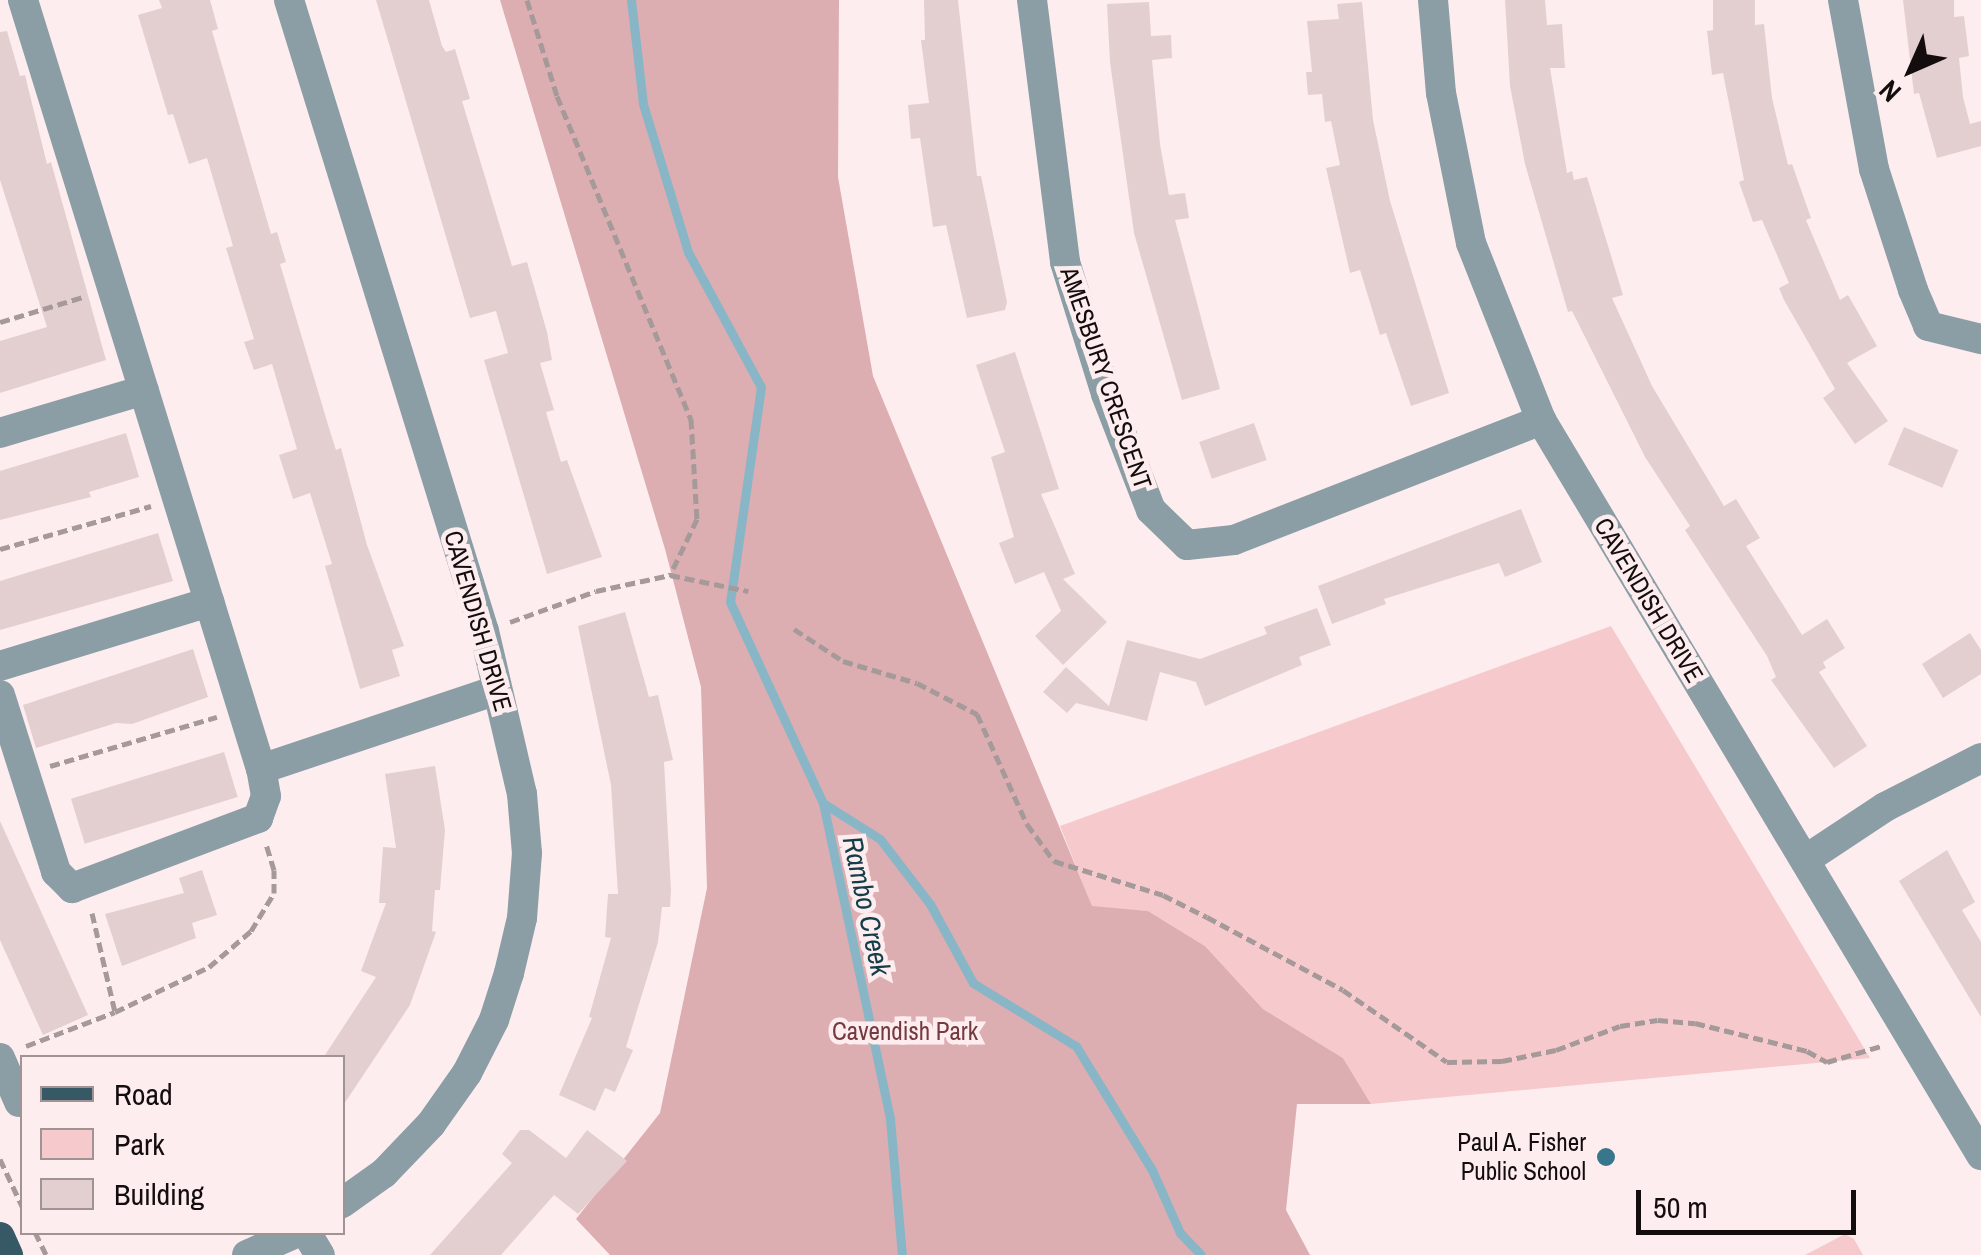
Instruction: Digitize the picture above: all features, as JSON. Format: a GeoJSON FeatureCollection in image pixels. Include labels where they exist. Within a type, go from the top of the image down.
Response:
{"type":"FeatureCollection","features":[{"type":"Feature","properties":{"kind":"main road"},"geometry":{"type":"LineString","coordinates":[[0,1236],[8,1255]]}},
{"type":"Feature","properties":{"kind":"street"},"geometry":{"type":"LineString","coordinates":[[0,695],[56,872],[72,888],[258,818],[266,796],[261,769],[23,0]]}},
{"type":"Feature","properties":{"kind":"street","name":"CAVENDISH DRIVE"},"geometry":{"type":"LineString","coordinates":[[289,0],[484,631],[522,794],[527,853],[522,918],[510,973],[494,1020],[467,1073],[431,1124],[384,1173],[345,1201]]}},
{"type":"Feature","properties":{"kind":"street","name":"AMESBURY CRESCENT"},"geometry":{"type":"LineString","coordinates":[[1032,0],[1065,262],[1106,394],[1151,510],[1187,545],[1234,540],[1542,420]]}},
{"type":"Feature","properties":{"kind":"street","name":"CAVENDISH DRIVE"},"geometry":{"type":"LineString","coordinates":[[1434,0],[1441,93],[1471,243],[1542,420],[1981,1154]]}},
{"type":"Feature","properties":{"kind":"street"},"geometry":{"type":"LineString","coordinates":[[1843,0],[1874,168],[1913,290],[1928,326],[1981,339]]}},
{"type":"Feature","properties":{"kind":"street"},"geometry":{"type":"LineString","coordinates":[[0,433],[144,390]]}},
{"type":"Feature","properties":{"kind":"street"},"geometry":{"type":"LineString","coordinates":[[0,666],[210,602]]}},
{"type":"Feature","properties":{"kind":"street"},"geometry":{"type":"LineString","coordinates":[[261,769],[497,690]]}},
{"type":"Feature","properties":{"kind":"street"},"geometry":{"type":"LineString","coordinates":[[1805,860],[1885,807],[1981,758]]}},
{"type":"Feature","properties":{"kind":"street"},"geometry":{"type":"LineString","coordinates":[[8,1054],[19,1102]]}},
{"type":"Feature","properties":{"kind":"street"},"geometry":{"type":"LineString","coordinates":[[247,1255],[291,1235]]}},
{"type":"Feature","properties":{"kind":"path"},"geometry":{"type":"LineString","coordinates":[[527,0],[556,96],[691,420],[697,520],[670,575]]}},
{"type":"Feature","properties":{"kind":"path"},"geometry":{"type":"LineString","coordinates":[[0,322],[112,289]]}},
{"type":"Feature","properties":{"kind":"path"},"geometry":{"type":"LineString","coordinates":[[0,549],[177,498]]}},
{"type":"Feature","properties":{"kind":"path"},"geometry":{"type":"LineString","coordinates":[[484,631],[596,591],[670,575],[748,591]]}},
{"type":"Feature","properties":{"kind":"path"},"geometry":{"type":"LineString","coordinates":[[794,629],[844,662],[917,683],[977,714],[1027,824],[1054,861],[1163,895],[1207,917],[1343,990],[1447,1062],[1502,1060],[1556,1050],[1620,1026],[1658,1020],[1713,1028],[1806,1051],[1827,1062],[1880,1046],[1914,1044]]}},
{"type":"Feature","properties":{"kind":"path"},"geometry":{"type":"LineString","coordinates":[[24,773],[242,710]]}},
{"type":"Feature","properties":{"kind":"path"},"geometry":{"type":"LineString","coordinates":[[8,1054],[115,1012],[209,967],[251,930],[274,893],[274,870],[258,818]]}},
{"type":"Feature","properties":{"kind":"path"},"geometry":{"type":"LineString","coordinates":[[86,883],[115,1012]]}},
{"type":"Feature","properties":{"kind":"path"},"geometry":{"type":"LineString","coordinates":[[0,1160],[20,1202]]}},
{"type":"Feature","properties":{"kind":"green space","name":"Cavendish Park"},"geometry":{"type":"Polygon","coordinates":[[[500,0],[839,0],[838,177],[873,376],[1092,906],[1148,911],[1205,946],[1263,1009],[1343,1058],[1371,1104],[1297,1104],[1286,1210],[1310,1255],[610,1255],[576,1219],[660,1113],[707,888],[701,687],[665,549],[500,0]]]}},
{"type":"Feature","properties":{"kind":"green space"},"geometry":{"type":"Polygon","coordinates":[[[1611,626],[1870,1058],[1371,1104],[1343,1058],[1263,1009],[1205,946],[1148,911],[1092,907],[1060,826],[1611,626]]]}},
{"type":"Feature","properties":{"kind":"green space"},"geometry":{"type":"Polygon","coordinates":[[[1845,1234],[1854,1239],[1863,1255],[1805,1255],[1845,1234]]]}},
{"type":"Feature","properties":{"kind":"building"},"geometry":{"type":"Polygon","coordinates":[[[159,0],[210,0],[218,29],[212,31],[271,234],[277,232],[286,262],[280,264],[329,428],[336,450],[341,448],[367,545],[404,646],[392,650],[400,676],[360,689],[325,566],[332,564],[310,493],[293,499],[279,455],[297,449],[272,364],[254,370],[244,342],[254,339],[226,248],[233,246],[207,158],[189,164],[173,114],[168,115],[138,15],[162,8],[159,0]]]}},
{"type":"Feature","properties":{"kind":"building"},"geometry":{"type":"Polygon","coordinates":[[[376,0],[429,0],[442,46],[446,52],[455,49],[470,99],[462,101],[512,266],[527,262],[547,332],[552,360],[540,363],[554,410],[546,412],[561,462],[567,460],[602,557],[547,574],[484,360],[508,353],[496,311],[470,318],[376,0]]]}},
{"type":"Feature","properties":{"kind":"building"},"geometry":{"type":"Polygon","coordinates":[[[924,0],[958,0],[977,176],[981,176],[1007,302],[1005,310],[967,318],[946,225],[933,227],[920,138],[911,139],[908,105],[929,103],[921,40],[925,40],[924,0]]]}},
{"type":"Feature","properties":{"kind":"building"},"geometry":{"type":"Polygon","coordinates":[[[1505,0],[1545,0],[1547,25],[1562,24],[1565,68],[1550,68],[1567,173],[1572,171],[1574,180],[1587,177],[1623,295],[1612,298],[1652,386],[1724,506],[1736,499],[1760,538],[1746,546],[1802,635],[1827,619],[1845,648],[1823,662],[1826,668],[1819,672],[1867,746],[1834,768],[1771,680],[1776,677],[1767,656],[1685,530],[1690,526],[1645,457],[1572,311],[1568,312],[1525,164],[1510,86],[1505,0]]]}},
{"type":"Feature","properties":{"kind":"building"},"geometry":{"type":"Polygon","coordinates":[[[1713,0],[1755,0],[1755,25],[1764,24],[1772,98],[1788,165],[1792,164],[1811,218],[1806,220],[1840,300],[1848,295],[1877,346],[1847,363],[1888,421],[1855,444],[1823,398],[1835,389],[1784,300],[1779,288],[1789,283],[1762,220],[1753,222],[1739,182],[1744,180],[1723,73],[1712,75],[1707,31],[1713,30],[1713,0]]]}},
{"type":"Feature","properties":{"kind":"building"},"geometry":{"type":"Polygon","coordinates":[[[1903,0],[1954,0],[1954,17],[1964,16],[1969,56],[1959,58],[1963,97],[1970,124],[1981,121],[1981,146],[1937,158],[1919,93],[1914,94],[1903,0]]]}},
{"type":"Feature","properties":{"kind":"building"},"geometry":{"type":"Polygon","coordinates":[[[1149,2],[1151,36],[1171,35],[1172,58],[1152,60],[1160,144],[1169,195],[1185,193],[1189,218],[1175,220],[1220,389],[1182,400],[1134,233],[1110,62],[1107,4],[1149,2]]]}},
{"type":"Feature","properties":{"kind":"building"},"geometry":{"type":"Polygon","coordinates":[[[1362,2],[1373,120],[1390,201],[1449,393],[1411,406],[1386,333],[1380,335],[1360,270],[1350,273],[1326,168],[1340,165],[1331,121],[1325,122],[1322,94],[1308,95],[1306,72],[1312,72],[1307,21],[1339,19],[1337,4],[1362,2]]]}},
{"type":"Feature","properties":{"kind":"building"},"geometry":{"type":"Polygon","coordinates":[[[7,31],[20,76],[25,75],[47,164],[51,162],[106,360],[0,393],[0,341],[47,327],[0,180],[0,32],[7,31]]]}},
{"type":"Feature","properties":{"kind":"building"},"geometry":{"type":"Polygon","coordinates":[[[1015,352],[1059,489],[1041,494],[1075,574],[1063,579],[1107,622],[1063,665],[1035,636],[1061,611],[1044,572],[1015,584],[999,543],[1014,537],[991,457],[1005,452],[976,365],[1015,352]]]}},
{"type":"Feature","properties":{"kind":"building"},"geometry":{"type":"Polygon","coordinates":[[[1254,423],[1267,460],[1212,479],[1199,442],[1254,423]]]}},
{"type":"Feature","properties":{"kind":"building"},"geometry":{"type":"Polygon","coordinates":[[[1904,427],[1958,450],[1942,488],[1888,465],[1904,427]]]}},
{"type":"Feature","properties":{"kind":"building"},"geometry":{"type":"Polygon","coordinates":[[[126,433],[139,477],[89,492],[91,497],[0,520],[0,471],[126,433]]]}},
{"type":"Feature","properties":{"kind":"building"},"geometry":{"type":"Polygon","coordinates":[[[1521,509],[1542,562],[1505,577],[1499,563],[1384,599],[1386,604],[1332,624],[1318,586],[1521,509]]]}},
{"type":"Feature","properties":{"kind":"building"},"geometry":{"type":"Polygon","coordinates":[[[158,533],[173,581],[0,630],[0,581],[158,533]]]}},
{"type":"Feature","properties":{"kind":"building"},"geometry":{"type":"Polygon","coordinates":[[[1317,608],[1331,645],[1299,657],[1302,665],[1205,706],[1196,682],[1160,672],[1147,721],[1076,703],[1067,713],[1043,692],[1066,667],[1109,706],[1127,640],[1200,659],[1267,634],[1264,627],[1317,608]]]}},
{"type":"Feature","properties":{"kind":"building"},"geometry":{"type":"Polygon","coordinates":[[[625,612],[649,697],[658,695],[673,760],[664,762],[670,907],[662,907],[658,942],[626,1047],[633,1050],[615,1092],[605,1088],[595,1111],[559,1095],[592,1018],[589,1017],[611,938],[605,937],[608,894],[618,894],[611,785],[578,626],[625,612]]]}},
{"type":"Feature","properties":{"kind":"building"},"geometry":{"type":"Polygon","coordinates":[[[1970,633],[1981,650],[1981,674],[1943,698],[1922,664],[1970,633]]]}},
{"type":"Feature","properties":{"kind":"building"},"geometry":{"type":"Polygon","coordinates":[[[193,649],[208,697],[132,724],[116,723],[36,748],[23,705],[193,649]]]}},
{"type":"Feature","properties":{"kind":"building"},"geometry":{"type":"Polygon","coordinates":[[[224,752],[238,797],[85,844],[71,799],[224,752]]]}},
{"type":"Feature","properties":{"kind":"building"},"geometry":{"type":"Polygon","coordinates":[[[435,766],[445,830],[440,890],[435,890],[432,931],[436,932],[410,1005],[345,1102],[345,1055],[325,1055],[376,977],[361,971],[386,903],[379,903],[383,847],[396,848],[385,774],[435,766]]]}},
{"type":"Feature","properties":{"kind":"building"},"geometry":{"type":"Polygon","coordinates":[[[0,821],[88,1015],[43,1035],[0,940],[0,821]]]}},
{"type":"Feature","properties":{"kind":"building"},"geometry":{"type":"Polygon","coordinates":[[[1947,850],[1975,902],[1962,910],[1981,942],[1981,1017],[1899,881],[1947,850]]]}},
{"type":"Feature","properties":{"kind":"building"},"geometry":{"type":"Polygon","coordinates":[[[202,870],[217,915],[192,923],[196,938],[122,966],[105,914],[184,893],[179,878],[202,870]]]}},
{"type":"Feature","properties":{"kind":"building"},"geometry":{"type":"Polygon","coordinates":[[[520,1130],[529,1130],[566,1158],[587,1130],[627,1161],[578,1214],[554,1195],[501,1255],[430,1255],[512,1163],[502,1154],[520,1130]]]}},
{"type":"Feature","properties":{"kind":"waterway","name":"Rambo Creek"},"geometry":{"type":"LineString","coordinates":[[631,0],[643,104],[688,252],[761,387],[730,602],[823,803],[890,1119],[902,1255]]}},
{"type":"Feature","properties":{"kind":"waterway","name":"Rambo Creek"},"geometry":{"type":"LineString","coordinates":[[823,803],[880,839],[930,904],[973,983],[1076,1046],[1152,1170],[1180,1233],[1201,1255]]}},
{"type":"Feature","properties":{"kind":"place","name":"Paul A. Fisher Public School"},"geometry":{"type":"Point","coordinates":[1606,1157]}}]}
